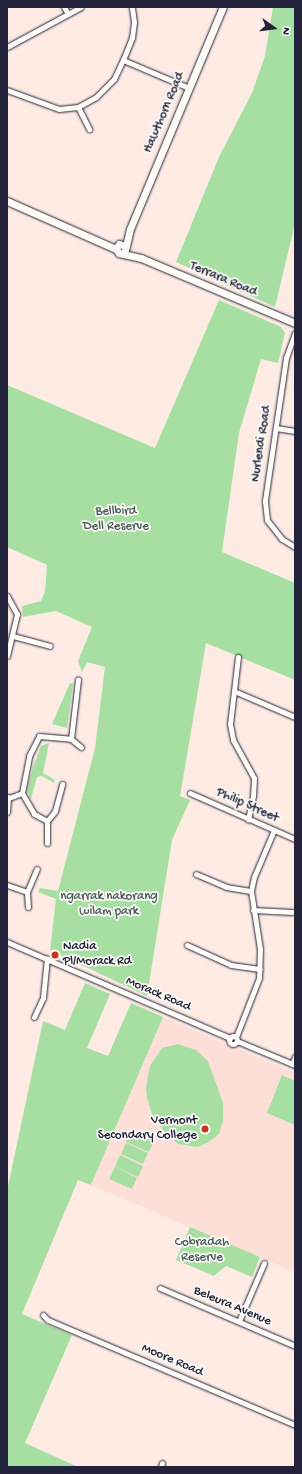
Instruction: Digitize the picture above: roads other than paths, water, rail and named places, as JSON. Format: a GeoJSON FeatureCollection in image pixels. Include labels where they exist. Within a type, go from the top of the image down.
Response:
{"type":"FeatureCollection","features":[{"type":"Feature","properties":{"kind":"main road","name":"Hawthorn Road"},"geometry":{"type":"LineString","coordinates":[[122,247],[223,7]]}},
{"type":"Feature","properties":{"kind":"main road","name":"Terrara Road"},"geometry":{"type":"LineString","coordinates":[[7,201],[98,240],[122,247],[141,258],[295,323]]}},
{"type":"Feature","properties":{"kind":"street"},"geometry":{"type":"LineString","coordinates":[[64,7],[68,14]]}},
{"type":"Feature","properties":{"kind":"street"},"geometry":{"type":"LineString","coordinates":[[7,47],[81,7]]}},
{"type":"Feature","properties":{"kind":"street"},"geometry":{"type":"LineString","coordinates":[[7,90],[49,107],[78,107],[109,86],[123,60],[132,38],[134,22],[132,7]]}},
{"type":"Feature","properties":{"kind":"street"},"geometry":{"type":"LineString","coordinates":[[123,60],[189,88]]}},
{"type":"Feature","properties":{"kind":"street"},"geometry":{"type":"LineString","coordinates":[[78,107],[89,129]]}},
{"type":"Feature","properties":{"kind":"street","name":"Nurlendi Road"},"geometry":{"type":"LineString","coordinates":[[295,333],[286,358],[265,511],[268,520],[282,539],[295,547]]}},
{"type":"Feature","properties":{"kind":"street"},"geometry":{"type":"LineString","coordinates":[[276,428],[295,431]]}},
{"type":"Feature","properties":{"kind":"street"},"geometry":{"type":"LineString","coordinates":[[7,596],[17,614],[13,636],[7,656]]}},
{"type":"Feature","properties":{"kind":"street"},"geometry":{"type":"LineString","coordinates":[[13,636],[50,646]]}},
{"type":"Feature","properties":{"kind":"street"},"geometry":{"type":"LineString","coordinates":[[238,657],[231,732],[254,778],[254,796],[248,818]]}},
{"type":"Feature","properties":{"kind":"street"},"geometry":{"type":"LineString","coordinates":[[71,739],[78,680]]}},
{"type":"Feature","properties":{"kind":"street"},"geometry":{"type":"LineString","coordinates":[[234,691],[295,717]]}},
{"type":"Feature","properties":{"kind":"street"},"geometry":{"type":"LineString","coordinates":[[47,821],[34,814],[22,792],[30,756],[40,736],[71,739],[81,747]]}},
{"type":"Feature","properties":{"kind":"street"},"geometry":{"type":"LineString","coordinates":[[47,843],[47,821],[55,811],[62,784]]}},
{"type":"Feature","properties":{"kind":"street"},"geometry":{"type":"LineString","coordinates":[[7,812],[8,797],[22,792]]}},
{"type":"Feature","properties":{"kind":"street","name":"Philip Street"},"geometry":{"type":"LineString","coordinates":[[190,793],[295,839]]}},
{"type":"Feature","properties":{"kind":"street"},"geometry":{"type":"LineString","coordinates":[[234,1039],[256,986],[260,969],[260,949],[251,891],[274,830]]}},
{"type":"Feature","properties":{"kind":"street"},"geometry":{"type":"LineString","coordinates":[[28,907],[27,892],[38,869]]}},
{"type":"Feature","properties":{"kind":"street"},"geometry":{"type":"LineString","coordinates":[[196,874],[226,887],[251,891]]}},
{"type":"Feature","properties":{"kind":"street"},"geometry":{"type":"LineString","coordinates":[[7,885],[27,892]]}},
{"type":"Feature","properties":{"kind":"street"},"geometry":{"type":"LineString","coordinates":[[253,910],[292,912]]}},
{"type":"Feature","properties":{"kind":"street","name":"Morack Road"},"geometry":{"type":"LineString","coordinates":[[8,941],[294,1065]]}},
{"type":"Feature","properties":{"kind":"street"},"geometry":{"type":"LineString","coordinates":[[187,946],[231,965],[260,969]]}},
{"type":"Feature","properties":{"kind":"street"},"geometry":{"type":"LineString","coordinates":[[34,1017],[43,998],[47,958]]}},
{"type":"Feature","properties":{"kind":"street"},"geometry":{"type":"LineString","coordinates":[[294,1065],[295,1057]]}},
{"type":"Feature","properties":{"kind":"street"},"geometry":{"type":"LineString","coordinates":[[239,1321],[264,1263]]}},
{"type":"Feature","properties":{"kind":"street","name":"Beleura Avenue"},"geometry":{"type":"LineString","coordinates":[[160,1288],[295,1346]]}},
{"type":"Feature","properties":{"kind":"street","name":"Moore Road"},"geometry":{"type":"LineString","coordinates":[[42,1315],[48,1320],[295,1425]]}},
{"type":"Feature","properties":{"kind":"place","name":"Nadia Pl/Morack Rd"},"geometry":{"type":"Point","coordinates":[55,955]}},
{"type":"Feature","properties":{"kind":"place","name":"Vermont Secondary College"},"geometry":{"type":"Point","coordinates":[205,1129]}},
{"type":"Feature","properties":{"kind":"park label","name":"Bellbird Dell Reserve"},"geometry":{"type":"Point","coordinates":[116,520]}},
{"type":"Feature","properties":{"kind":"park label","name":"ngarrak nakorang wilam park"},"geometry":{"type":"Point","coordinates":[109,906]}},
{"type":"Feature","properties":{"kind":"park label","name":"Cobradah Reserve"},"geometry":{"type":"Point","coordinates":[202,1252]}}]}
